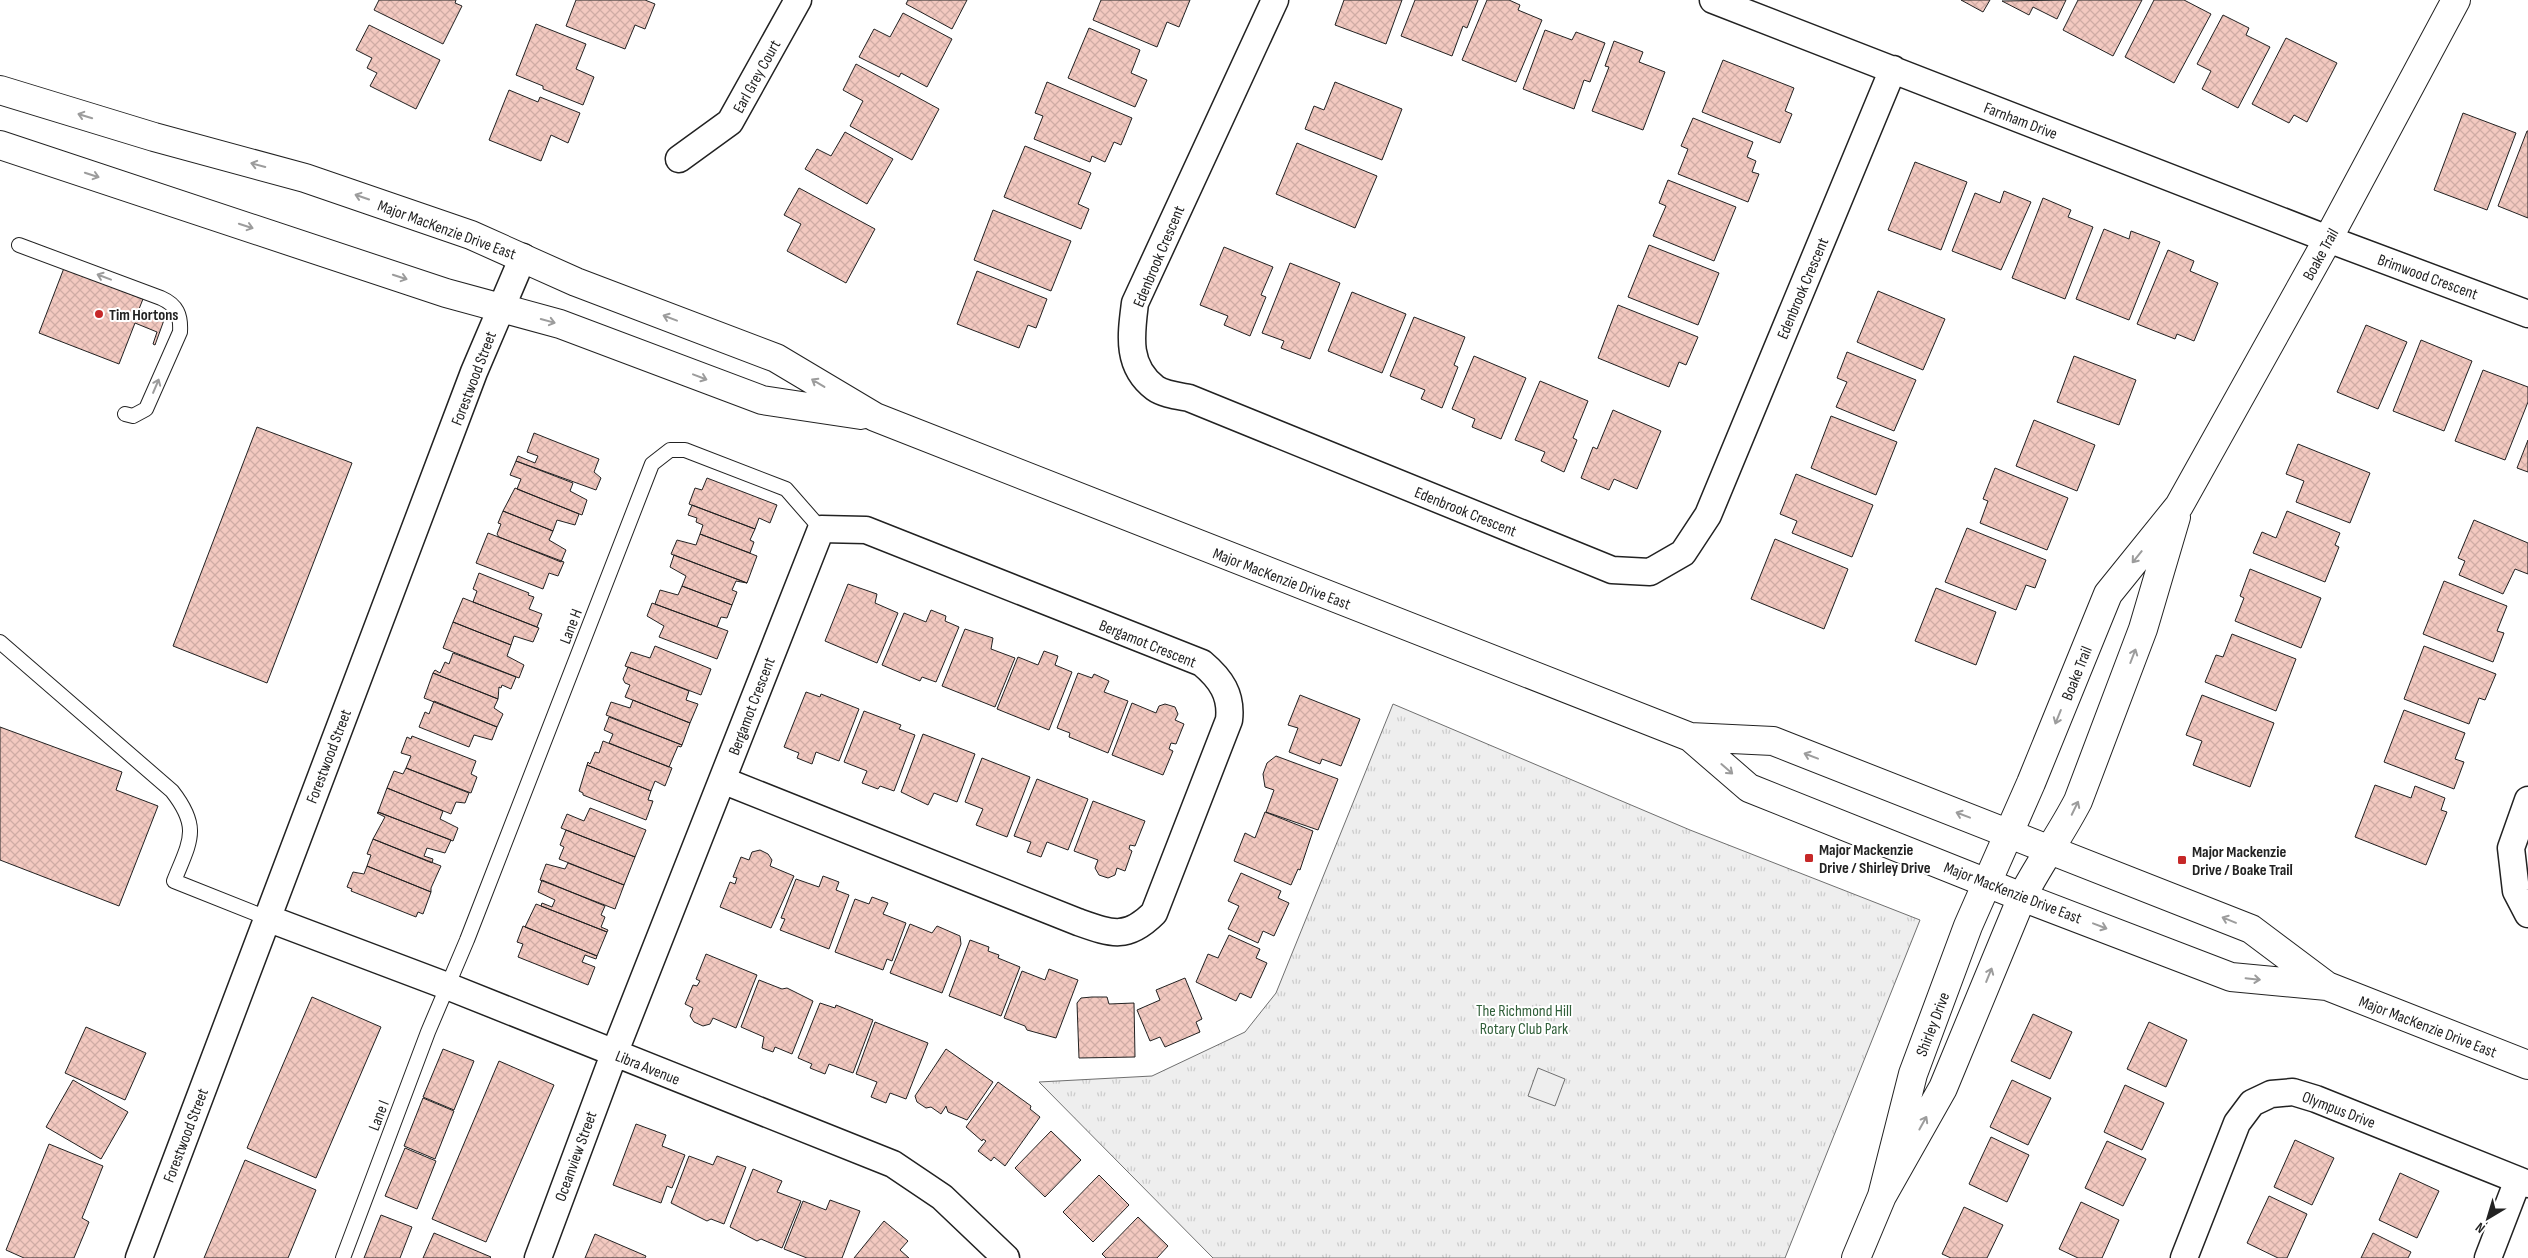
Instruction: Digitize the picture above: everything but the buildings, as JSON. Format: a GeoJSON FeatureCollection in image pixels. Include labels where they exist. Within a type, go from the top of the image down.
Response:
{"type":"FeatureCollection","features":[{"type":"Feature","properties":{"kind":"main road","name":"Boake Trail"},"geometry":{"type":"LineString","coordinates":[[2003,845],[2031,783],[2108,594],[2179,506],[2328,239],[2456,0]]}},
{"type":"Feature","properties":{"kind":"main road","name":"Major MacKenzie Drive East"},"geometry":{"type":"LineString","coordinates":[[0,90],[154,137],[305,178],[471,235],[576,282],[776,358],[875,418],[1690,737],[1773,741],[2003,845],[2050,849],[2251,929],[2327,986],[2528,1065]]}},
{"type":"Feature","properties":{"kind":"main road","name":"Major MacKenzie Drive East"},"geometry":{"type":"LineString","coordinates":[[0,146],[446,293],[560,324],[762,400],[875,418]]}},
{"type":"Feature","properties":{"kind":"main road","name":"Boake Trail"},"geometry":{"type":"LineString","coordinates":[[2034,872],[2078,801],[2140,638],[2179,506]]}},
{"type":"Feature","properties":{"kind":"main road","name":"Major MacKenzie Drive East"},"geometry":{"type":"LineString","coordinates":[[1690,737],[1749,788],[1986,883],[2231,977],[2327,986]]}},
{"type":"Feature","properties":{"kind":"main road","name":"Shirley Drive"},"geometry":{"type":"LineString","coordinates":[[1882,1196],[1913,1074],[1986,883],[2003,845]]}},
{"type":"Feature","properties":{"kind":"main road","name":"Shirley Drive"},"geometry":{"type":"LineString","coordinates":[[1856,1258],[1882,1196],[1943,1088],[2034,872]]}},
{"type":"Feature","properties":{"kind":"street","name":"Earl Grey Court"},"geometry":{"type":"LineString","coordinates":[[679,159],[730,122],[798,0]]}},
{"type":"Feature","properties":{"kind":"street","name":"Edenbrook Crescent"},"geometry":{"type":"LineString","coordinates":[[1275,0],[1135,302],[1131,335],[1135,366],[1156,389],[1189,398],[1612,570],[1650,572],[1683,553],[1708,516],[1893,69]]}},
{"type":"Feature","properties":{"kind":"street","name":"Farnham Drive"},"geometry":{"type":"LineString","coordinates":[[1713,0],[2328,239]]}},
{"type":"Feature","properties":{"kind":"street","name":"Brimwood Crescent"},"geometry":{"type":"LineString","coordinates":[[2328,239],[2528,314]]}},
{"type":"Feature","properties":{"kind":"street","name":"Forestwood Street"},"geometry":{"type":"LineString","coordinates":[[139,1258],[266,918],[500,308],[523,257]]}},
{"type":"Feature","properties":{"kind":"street","name":"Bergamot Crescent"},"geometry":{"type":"LineString","coordinates":[[614,1054],[820,529],[866,530],[1202,663],[1228,692],[1231,706],[1229,720],[1154,913],[1141,925],[1126,932],[1108,932],[722,780]]}},
{"type":"Feature","properties":{"kind":"street"},"geometry":{"type":"LineString","coordinates":[[2528,800],[2512,848],[2516,891],[2528,914]]}},
{"type":"Feature","properties":{"kind":"street","name":"Libra Avenue"},"geometry":{"type":"LineString","coordinates":[[266,918],[447,986],[892,1164],[942,1197],[1006,1258]]}},
{"type":"Feature","properties":{"kind":"street","name":"Oceanview Street"},"geometry":{"type":"LineString","coordinates":[[538,1258],[614,1054]]}},
{"type":"Feature","properties":{"kind":"street","name":"Olympus Drive"},"geometry":{"type":"LineString","coordinates":[[2184,1258],[2237,1123],[2252,1103],[2271,1094],[2293,1092],[2316,1099],[2523,1182]]}},
{"type":"Feature","properties":{"kind":"street"},"geometry":{"type":"LineString","coordinates":[[2488,1258],[2523,1182]]}},
{"type":"Feature","properties":{"kind":"lane"},"geometry":{"type":"LineString","coordinates":[[20,245],[161,298],[171,303],[177,311],[180,318],[180,332],[146,409],[133,416],[125,414]]}},
{"type":"Feature","properties":{"kind":"lane","name":"Lane H"},"geometry":{"type":"LineString","coordinates":[[447,986],[652,464],[670,450],[685,450],[786,489],[820,529]]}},
{"type":"Feature","properties":{"kind":"lane"},"geometry":{"type":"LineString","coordinates":[[0,642],[172,790],[185,808],[192,827],[189,845],[174,881],[266,918]]}},
{"type":"Feature","properties":{"kind":"lane","name":"Lane I"},"geometry":{"type":"LineString","coordinates":[[343,1258],[447,986]]}},
{"type":"Feature","properties":{"kind":"green space","name":"The Richmond Hill Rotary Club Park"},"geometry":{"type":"Polygon","coordinates":[[[1393,704],[1690,830],[1920,920],[1785,1258],[1213,1258],[1039,1082],[1152,1076],[1245,1032],[1276,993],[1393,704]]]}},
{"type":"Feature","properties":{"kind":"green space"},"geometry":{"type":"Polygon","coordinates":[[[1538,1068],[1565,1079],[1555,1106],[1528,1096],[1538,1068]]]}},
{"type":"Feature","properties":{"kind":"place","name":"Tim Hortons"},"geometry":{"type":"Point","coordinates":[99,314]}},
{"type":"Feature","properties":{"kind":"place","name":"Major Mackenzie Drive / Shirley Drive"},"geometry":{"type":"Point","coordinates":[1809,858]}},
{"type":"Feature","properties":{"kind":"place","name":"Major Mackenzie Drive / Boake Trail"},"geometry":{"type":"Point","coordinates":[2182,860]}}]}
